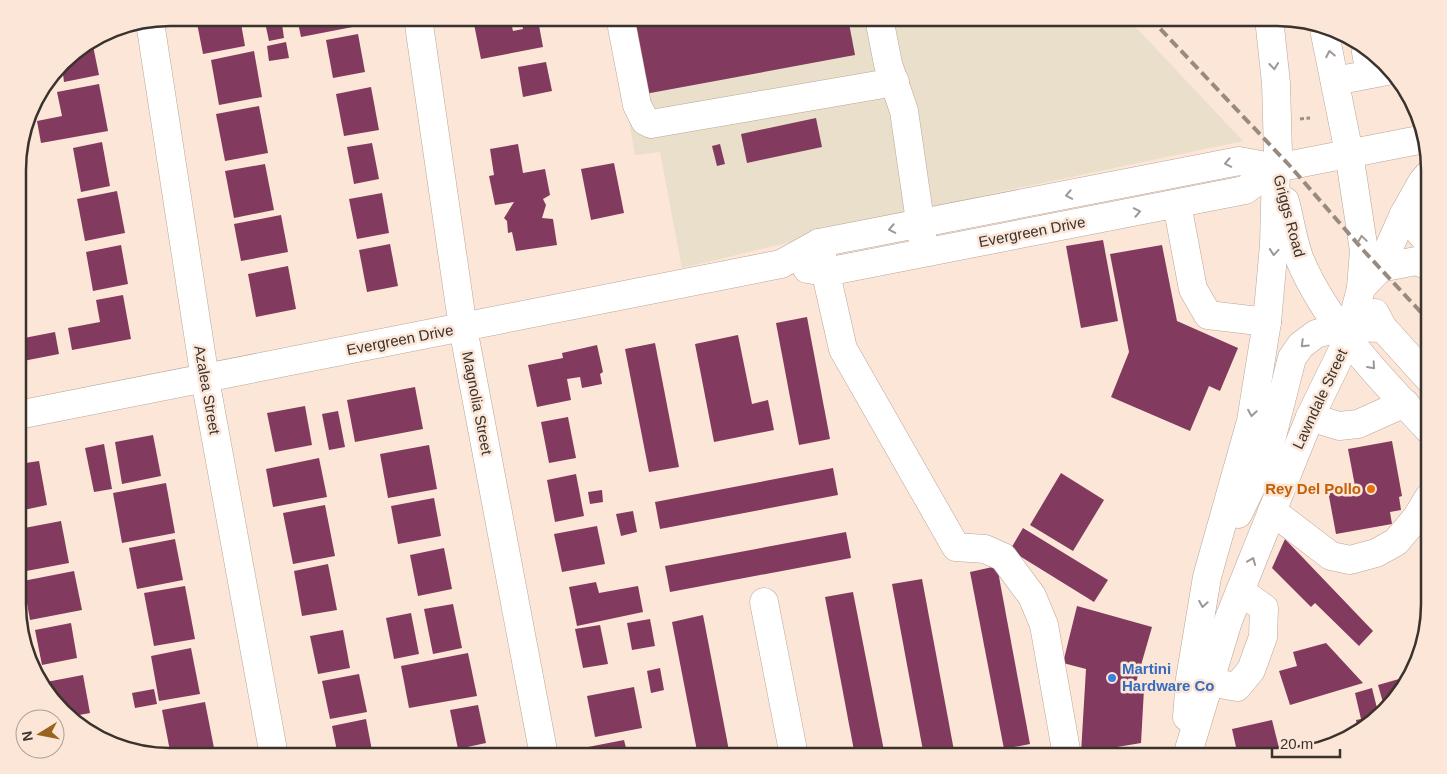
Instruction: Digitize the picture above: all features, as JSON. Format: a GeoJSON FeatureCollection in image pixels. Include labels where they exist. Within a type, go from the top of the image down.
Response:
{"type":"FeatureCollection","features":[{"type":"Feature","properties":{"kind":"street"},"geometry":{"type":"LineString","coordinates":[[881,26],[888,64],[906,120],[924,253]]}},
{"type":"Feature","properties":{"kind":"street","name":"Lawndale Street"},"geometry":{"type":"LineString","coordinates":[[1186,747],[1190,679],[1207,577],[1251,421],[1267,322],[1274,245],[1278,154],[1276,83],[1270,26]]}},
{"type":"Feature","properties":{"kind":"street","name":"Magnolia Street"},"geometry":{"type":"LineString","coordinates":[[419,27],[462,328],[542,748]]}},
{"type":"Feature","properties":{"kind":"street"},"geometry":{"type":"LineString","coordinates":[[622,27],[637,105],[645,120],[651,124],[895,82]]}},
{"type":"Feature","properties":{"kind":"street","name":"Azalea Street"},"geometry":{"type":"LineString","coordinates":[[151,28],[205,379],[273,748]]}},
{"type":"Feature","properties":{"kind":"street","name":"Lawndale Street"},"geometry":{"type":"LineString","coordinates":[[1188,747],[1228,621],[1346,331],[1361,288],[1364,252],[1349,153],[1325,35]]}},
{"type":"Feature","properties":{"kind":"street"},"geometry":{"type":"LineString","coordinates":[[1335,81],[1374,66]]}},
{"type":"Feature","properties":{"kind":"street","name":"Evergreen Drive"},"geometry":{"type":"LineString","coordinates":[[26,413],[781,264],[819,243],[1239,161],[1276,168],[1418,140]]}},
{"type":"Feature","properties":{"kind":"street","name":"Evergreen Drive"},"geometry":{"type":"LineString","coordinates":[[781,264],[826,272],[1177,204],[1245,190],[1276,168]]}},
{"type":"Feature","properties":{"kind":"street","name":"Griggs Road"},"geometry":{"type":"LineString","coordinates":[[1276,168],[1300,259],[1321,301],[1421,421]]}},
{"type":"Feature","properties":{"kind":"street"},"geometry":{"type":"LineString","coordinates":[[1421,184],[1404,214],[1380,268],[1361,288],[1383,328],[1421,370]]}},
{"type":"Feature","properties":{"kind":"street"},"geometry":{"type":"LineString","coordinates":[[1177,204],[1193,289],[1208,315],[1267,322]]}},
{"type":"Feature","properties":{"kind":"street"},"geometry":{"type":"LineString","coordinates":[[1404,214],[1421,234]]}},
{"type":"Feature","properties":{"kind":"street"},"geometry":{"type":"LineString","coordinates":[[819,243],[843,349],[956,546],[984,549],[1003,557],[1032,596],[1044,625],[1065,747]]}},
{"type":"Feature","properties":{"kind":"street"},"geometry":{"type":"LineString","coordinates":[[1380,268],[1416,261],[1421,263]]}},
{"type":"Feature","properties":{"kind":"street"},"geometry":{"type":"LineString","coordinates":[[1207,577],[1268,452],[1292,358],[1301,344],[1316,334],[1383,328]]}},
{"type":"Feature","properties":{"kind":"street"},"geometry":{"type":"LineString","coordinates":[[1310,417],[1339,426],[1358,424],[1405,403]]}},
{"type":"Feature","properties":{"kind":"street"},"geometry":{"type":"LineString","coordinates":[[1272,511],[1331,556],[1350,560],[1376,553],[1396,542],[1421,510]]}},
{"type":"Feature","properties":{"kind":"street"},"geometry":{"type":"LineString","coordinates":[[1209,682],[1237,687],[1251,670],[1263,637],[1264,608],[1240,591]]}},
{"type":"Feature","properties":{"kind":"street"},"geometry":{"type":"LineString","coordinates":[[764,602],[792,747]]}},
{"type":"Feature","properties":{"kind":"shaded area"},"geometry":{"type":"Polygon","coordinates":[[[1135,26],[1243,141],[994,193],[682,268],[660,152],[635,155],[613,27],[1135,26]]]}},
{"type":"Feature","properties":{"kind":"building"},"geometry":{"type":"Polygon","coordinates":[[[850,26],[855,55],[645,94],[632,27],[850,26]]]}},
{"type":"Feature","properties":{"kind":"building"},"geometry":{"type":"Polygon","coordinates":[[[198,27],[242,27],[245,46],[203,54],[198,27]]]}},
{"type":"Feature","properties":{"kind":"building"},"geometry":{"type":"Polygon","coordinates":[[[266,27],[282,27],[284,38],[269,41],[266,27]]]}},
{"type":"Feature","properties":{"kind":"building"},"geometry":{"type":"Polygon","coordinates":[[[299,27],[353,27],[301,37],[299,27]]]}},
{"type":"Feature","properties":{"kind":"building"},"geometry":{"type":"Polygon","coordinates":[[[475,27],[512,27],[513,31],[523,29],[523,27],[539,27],[543,47],[481,59],[475,27]]]}},
{"type":"Feature","properties":{"kind":"building"},"geometry":{"type":"Polygon","coordinates":[[[358,34],[365,72],[333,78],[326,40],[358,34]]]}},
{"type":"Feature","properties":{"kind":"building"},"geometry":{"type":"Polygon","coordinates":[[[286,42],[289,58],[269,61],[267,46],[286,42]]]}},
{"type":"Feature","properties":{"kind":"building"},"geometry":{"type":"Polygon","coordinates":[[[94,49],[99,75],[64,82],[63,75],[75,62],[94,49]]]}},
{"type":"Feature","properties":{"kind":"building"},"geometry":{"type":"Polygon","coordinates":[[[254,51],[262,97],[219,105],[211,60],[254,51]]]}},
{"type":"Feature","properties":{"kind":"building"},"geometry":{"type":"Polygon","coordinates":[[[546,62],[552,91],[523,97],[518,67],[546,62]]]}},
{"type":"Feature","properties":{"kind":"building"},"geometry":{"type":"Polygon","coordinates":[[[99,84],[108,131],[41,143],[37,121],[62,116],[57,92],[99,84]]]}},
{"type":"Feature","properties":{"kind":"building"},"geometry":{"type":"Polygon","coordinates":[[[371,87],[379,130],[344,136],[336,94],[371,87]]]}},
{"type":"Feature","properties":{"kind":"building"},"geometry":{"type":"Polygon","coordinates":[[[259,106],[268,153],[225,161],[216,114],[259,106]]]}},
{"type":"Feature","properties":{"kind":"building"},"geometry":{"type":"Polygon","coordinates":[[[816,118],[822,147],[747,163],[741,134],[816,118]]]}},
{"type":"Feature","properties":{"kind":"building"},"geometry":{"type":"Polygon","coordinates":[[[102,142],[110,186],[81,192],[73,148],[102,142]]]}},
{"type":"Feature","properties":{"kind":"building"},"geometry":{"type":"Polygon","coordinates":[[[372,143],[379,179],[354,184],[347,147],[372,143]]]}},
{"type":"Feature","properties":{"kind":"building"},"geometry":{"type":"Polygon","coordinates":[[[518,144],[523,173],[545,169],[550,195],[543,199],[546,205],[542,218],[553,219],[557,245],[516,251],[512,232],[508,233],[507,221],[504,218],[514,202],[495,205],[489,176],[494,175],[490,149],[518,144]]]}},
{"type":"Feature","properties":{"kind":"building"},"geometry":{"type":"Polygon","coordinates":[[[720,144],[725,164],[717,166],[712,146],[720,144]]]}},
{"type":"Feature","properties":{"kind":"building"},"geometry":{"type":"Polygon","coordinates":[[[614,163],[624,213],[591,220],[581,169],[614,163]]]}},
{"type":"Feature","properties":{"kind":"building"},"geometry":{"type":"Polygon","coordinates":[[[265,164],[274,210],[234,218],[225,171],[265,164]]]}},
{"type":"Feature","properties":{"kind":"building"},"geometry":{"type":"Polygon","coordinates":[[[117,191],[125,233],[85,241],[77,199],[117,191]]]}},
{"type":"Feature","properties":{"kind":"building"},"geometry":{"type":"Polygon","coordinates":[[[382,193],[389,233],[357,239],[349,199],[382,193]]]}},
{"type":"Feature","properties":{"kind":"building"},"geometry":{"type":"Polygon","coordinates":[[[281,215],[288,252],[241,261],[234,224],[281,215]]]}},
{"type":"Feature","properties":{"kind":"building"},"geometry":{"type":"Polygon","coordinates":[[[1103,240],[1118,321],[1081,328],[1066,246],[1103,240]]]}},
{"type":"Feature","properties":{"kind":"building"},"geometry":{"type":"Polygon","coordinates":[[[390,244],[398,286],[367,292],[359,250],[390,244]]]}},
{"type":"Feature","properties":{"kind":"building"},"geometry":{"type":"Polygon","coordinates":[[[121,245],[128,284],[93,291],[86,252],[121,245]]]}},
{"type":"Feature","properties":{"kind":"building"},"geometry":{"type":"Polygon","coordinates":[[[1162,245],[1177,321],[1238,348],[1220,391],[1209,386],[1190,431],[1111,397],[1129,352],[1110,254],[1162,245]]]}},
{"type":"Feature","properties":{"kind":"building"},"geometry":{"type":"Polygon","coordinates":[[[288,266],[296,309],[256,317],[248,274],[288,266]]]}},
{"type":"Feature","properties":{"kind":"building"},"geometry":{"type":"Polygon","coordinates":[[[123,295],[131,339],[72,350],[68,328],[100,322],[96,300],[123,295]]]}},
{"type":"Feature","properties":{"kind":"building"},"geometry":{"type":"Polygon","coordinates":[[[807,317],[830,439],[799,445],[776,323],[807,317]]]}},
{"type":"Feature","properties":{"kind":"building"},"geometry":{"type":"Polygon","coordinates":[[[55,332],[59,354],[27,360],[27,337],[55,332]]]}},
{"type":"Feature","properties":{"kind":"building"},"geometry":{"type":"Polygon","coordinates":[[[738,335],[752,404],[768,400],[774,430],[714,442],[695,344],[738,335]]]}},
{"type":"Feature","properties":{"kind":"building"},"geometry":{"type":"Polygon","coordinates":[[[655,343],[679,467],[649,472],[625,349],[655,343]]]}},
{"type":"Feature","properties":{"kind":"building"},"geometry":{"type":"Polygon","coordinates":[[[597,345],[603,372],[600,374],[602,384],[582,388],[580,377],[567,379],[571,400],[537,407],[528,365],[563,358],[562,353],[597,345]]]}},
{"type":"Feature","properties":{"kind":"building"},"geometry":{"type":"Polygon","coordinates":[[[415,387],[423,429],[355,442],[347,400],[415,387]]]}},
{"type":"Feature","properties":{"kind":"building"},"geometry":{"type":"Polygon","coordinates":[[[305,406],[312,445],[275,452],[267,413],[305,406]]]}},
{"type":"Feature","properties":{"kind":"building"},"geometry":{"type":"Polygon","coordinates":[[[338,411],[345,447],[329,450],[322,414],[338,411]]]}},
{"type":"Feature","properties":{"kind":"building"},"geometry":{"type":"Polygon","coordinates":[[[568,417],[576,458],[549,463],[541,422],[568,417]]]}},
{"type":"Feature","properties":{"kind":"building"},"geometry":{"type":"Polygon","coordinates":[[[153,435],[161,476],[122,484],[115,442],[153,435]]]}},
{"type":"Feature","properties":{"kind":"building","name":"Rey Del Pollo"},"geometry":{"type":"Polygon","coordinates":[[[1392,441],[1402,496],[1399,497],[1401,510],[1390,512],[1392,524],[1336,534],[1328,491],[1355,486],[1348,449],[1392,441]]]}},
{"type":"Feature","properties":{"kind":"building"},"geometry":{"type":"Polygon","coordinates":[[[104,444],[112,489],[94,492],[85,448],[104,444]]]}},
{"type":"Feature","properties":{"kind":"building"},"geometry":{"type":"Polygon","coordinates":[[[429,445],[437,489],[388,498],[380,454],[429,445]]]}},
{"type":"Feature","properties":{"kind":"building"},"geometry":{"type":"Polygon","coordinates":[[[319,458],[327,497],[273,507],[266,469],[319,458]]]}},
{"type":"Feature","properties":{"kind":"building"},"geometry":{"type":"Polygon","coordinates":[[[39,461],[47,505],[26,509],[26,463],[39,461]]]}},
{"type":"Feature","properties":{"kind":"building"},"geometry":{"type":"Polygon","coordinates":[[[833,468],[838,495],[660,529],[655,502],[833,468]]]}},
{"type":"Feature","properties":{"kind":"building"},"geometry":{"type":"Polygon","coordinates":[[[1061,473],[1104,500],[1073,551],[1030,525],[1061,473]]]}},
{"type":"Feature","properties":{"kind":"building"},"geometry":{"type":"Polygon","coordinates":[[[576,474],[584,516],[555,522],[547,480],[576,474]]]}},
{"type":"Feature","properties":{"kind":"building"},"geometry":{"type":"Polygon","coordinates":[[[166,483],[175,533],[122,543],[113,493],[166,483]]]}},
{"type":"Feature","properties":{"kind":"building"},"geometry":{"type":"Polygon","coordinates":[[[602,490],[603,502],[590,504],[588,492],[602,490]]]}},
{"type":"Feature","properties":{"kind":"building"},"geometry":{"type":"Polygon","coordinates":[[[434,498],[441,536],[398,544],[391,506],[434,498]]]}},
{"type":"Feature","properties":{"kind":"building"},"geometry":{"type":"Polygon","coordinates":[[[325,505],[335,556],[293,564],[283,513],[325,505]]]}},
{"type":"Feature","properties":{"kind":"building"},"geometry":{"type":"Polygon","coordinates":[[[633,511],[637,532],[621,536],[616,514],[633,511]]]}},
{"type":"Feature","properties":{"kind":"building"},"geometry":{"type":"Polygon","coordinates":[[[61,521],[69,563],[26,571],[26,528],[61,521]]]}},
{"type":"Feature","properties":{"kind":"building"},"geometry":{"type":"Polygon","coordinates":[[[597,526],[605,564],[562,572],[554,534],[597,526]]]}},
{"type":"Feature","properties":{"kind":"building"},"geometry":{"type":"Polygon","coordinates":[[[1023,528],[1108,580],[1094,602],[1010,550],[1023,528]]]}},
{"type":"Feature","properties":{"kind":"building"},"geometry":{"type":"Polygon","coordinates":[[[846,532],[851,558],[670,592],[665,566],[846,532]]]}},
{"type":"Feature","properties":{"kind":"building"},"geometry":{"type":"Polygon","coordinates":[[[175,539],[183,580],[137,589],[129,548],[175,539]]]}},
{"type":"Feature","properties":{"kind":"building"},"geometry":{"type":"Polygon","coordinates":[[[1285,539],[1373,631],[1359,646],[1315,603],[1311,607],[1272,568],[1285,539]]]}},
{"type":"Feature","properties":{"kind":"building"},"geometry":{"type":"Polygon","coordinates":[[[444,548],[452,589],[418,596],[410,555],[444,548]]]}},
{"type":"Feature","properties":{"kind":"building"},"geometry":{"type":"Polygon","coordinates":[[[328,564],[337,610],[302,616],[294,571],[328,564]]]}},
{"type":"Feature","properties":{"kind":"building"},"geometry":{"type":"Polygon","coordinates":[[[997,566],[1030,744],[1004,747],[970,572],[997,566]]]}},
{"type":"Feature","properties":{"kind":"building"},"geometry":{"type":"Polygon","coordinates":[[[74,571],[82,610],[30,620],[26,598],[26,580],[74,571]]]}},
{"type":"Feature","properties":{"kind":"building"},"geometry":{"type":"Polygon","coordinates":[[[922,579],[953,747],[922,747],[892,584],[922,579]]]}},
{"type":"Feature","properties":{"kind":"building"},"geometry":{"type":"Polygon","coordinates":[[[596,582],[599,593],[638,586],[643,612],[577,626],[569,587],[596,582]]]}},
{"type":"Feature","properties":{"kind":"building"},"geometry":{"type":"Polygon","coordinates":[[[185,586],[195,639],[154,646],[144,593],[185,586]]]}},
{"type":"Feature","properties":{"kind":"building"},"geometry":{"type":"Polygon","coordinates":[[[853,592],[883,747],[853,747],[825,597],[853,592]]]}},
{"type":"Feature","properties":{"kind":"building"},"geometry":{"type":"Polygon","coordinates":[[[453,604],[462,648],[433,654],[424,609],[453,604]]]}},
{"type":"Feature","properties":{"kind":"building","name":"Martini Hardware Co"},"geometry":{"type":"Polygon","coordinates":[[[1077,606],[1152,627],[1135,686],[1144,689],[1141,743],[1116,747],[1081,747],[1086,669],[1063,663],[1077,606]]]}},
{"type":"Feature","properties":{"kind":"building"},"geometry":{"type":"Polygon","coordinates":[[[411,613],[419,654],[394,659],[386,618],[411,613]]]}},
{"type":"Feature","properties":{"kind":"building"},"geometry":{"type":"Polygon","coordinates":[[[703,615],[728,748],[696,748],[672,622],[703,615]]]}},
{"type":"Feature","properties":{"kind":"building"},"geometry":{"type":"Polygon","coordinates":[[[650,619],[655,646],[632,650],[627,623],[650,619]]]}},
{"type":"Feature","properties":{"kind":"building"},"geometry":{"type":"Polygon","coordinates":[[[71,623],[77,658],[42,665],[35,630],[71,623]]]}},
{"type":"Feature","properties":{"kind":"building"},"geometry":{"type":"Polygon","coordinates":[[[600,625],[608,664],[583,668],[575,629],[600,625]]]}},
{"type":"Feature","properties":{"kind":"building"},"geometry":{"type":"Polygon","coordinates":[[[343,630],[350,668],[318,674],[310,636],[343,630]]]}},
{"type":"Feature","properties":{"kind":"building"},"geometry":{"type":"Polygon","coordinates":[[[1326,643],[1363,683],[1290,705],[1279,671],[1297,666],[1293,652],[1326,643]]]}},
{"type":"Feature","properties":{"kind":"building"},"geometry":{"type":"Polygon","coordinates":[[[191,648],[200,694],[159,701],[151,656],[191,648]]]}},
{"type":"Feature","properties":{"kind":"building"},"geometry":{"type":"Polygon","coordinates":[[[468,653],[477,696],[409,708],[401,666],[468,653]]]}},
{"type":"Feature","properties":{"kind":"building"},"geometry":{"type":"Polygon","coordinates":[[[660,668],[664,690],[651,693],[647,671],[660,668]]]}},
{"type":"Feature","properties":{"kind":"building"},"geometry":{"type":"Polygon","coordinates":[[[359,674],[367,712],[330,719],[322,681],[359,674]]]}},
{"type":"Feature","properties":{"kind":"building"},"geometry":{"type":"Polygon","coordinates":[[[83,675],[90,713],[79,715],[75,712],[62,699],[49,681],[83,675]]]}},
{"type":"Feature","properties":{"kind":"building"},"geometry":{"type":"Polygon","coordinates":[[[1399,679],[1383,701],[1378,685],[1399,679]]]}},
{"type":"Feature","properties":{"kind":"building"},"geometry":{"type":"Polygon","coordinates":[[[634,687],[642,728],[595,737],[587,696],[634,687]]]}},
{"type":"Feature","properties":{"kind":"building"},"geometry":{"type":"Polygon","coordinates":[[[1372,688],[1377,707],[1357,723],[1356,720],[1361,719],[1355,693],[1372,688]]]}},
{"type":"Feature","properties":{"kind":"building"},"geometry":{"type":"Polygon","coordinates":[[[154,689],[157,704],[135,708],[132,693],[154,689]]]}},
{"type":"Feature","properties":{"kind":"building"},"geometry":{"type":"Polygon","coordinates":[[[205,702],[214,748],[169,748],[162,710],[205,702]]]}},
{"type":"Feature","properties":{"kind":"building"},"geometry":{"type":"Polygon","coordinates":[[[478,705],[486,743],[458,748],[450,710],[478,705]]]}},
{"type":"Feature","properties":{"kind":"building"},"geometry":{"type":"Polygon","coordinates":[[[366,719],[371,748],[336,748],[332,726],[366,719]]]}},
{"type":"Feature","properties":{"kind":"building"},"geometry":{"type":"Polygon","coordinates":[[[1272,720],[1279,747],[1236,747],[1232,729],[1272,720]]]}},
{"type":"Feature","properties":{"kind":"building"},"geometry":{"type":"Polygon","coordinates":[[[624,740],[626,748],[588,748],[624,740]]]}},
{"type":"Feature","properties":{"kind":"railway"},"geometry":{"type":"LineString","coordinates":[[1158,26],[1290,166],[1364,251],[1421,312]]}},
{"type":"Feature","properties":{"kind":"place","name":"Rey Del Pollo"},"geometry":{"type":"Point","coordinates":[1371,489]}},
{"type":"Feature","properties":{"kind":"place","name":"Martini Hardware Co"},"geometry":{"type":"Point","coordinates":[1112,678]}}]}
